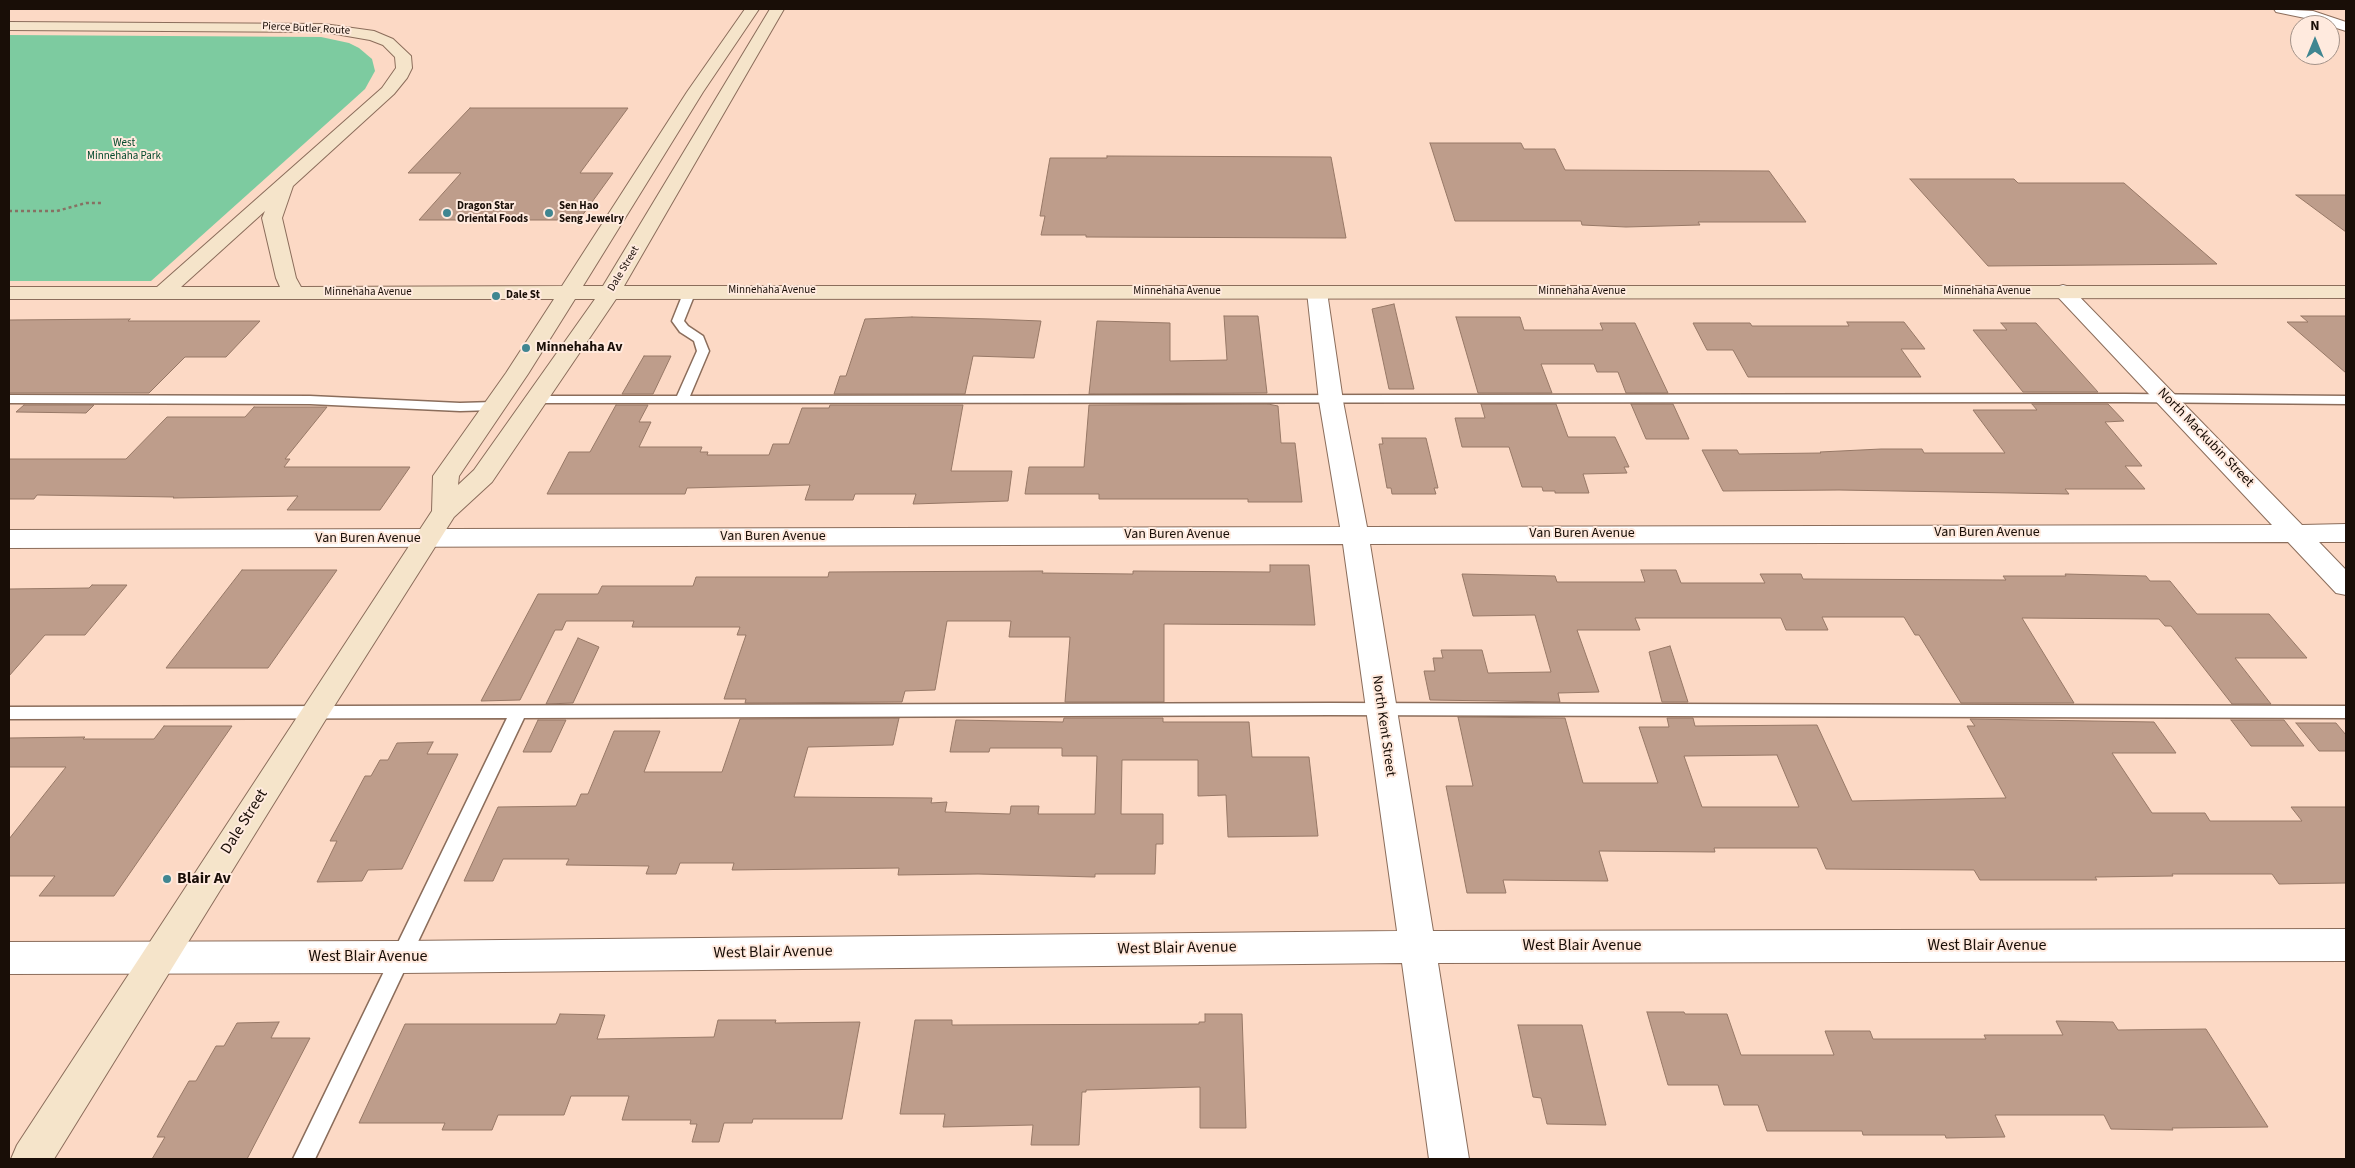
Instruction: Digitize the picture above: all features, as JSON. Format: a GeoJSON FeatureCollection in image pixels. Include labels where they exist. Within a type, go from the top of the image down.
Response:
{"type":"FeatureCollection","features":[{"type":"Feature","properties":{"kind":"main road"},"geometry":{"type":"LineString","coordinates":[[445,511],[446,476],[494,406],[695,92],[752,9]]}},
{"type":"Feature","properties":{"kind":"main road","name":"Dale Street"},"geometry":{"type":"LineString","coordinates":[[31,1159],[315,711],[445,511],[483,476],[611,292],[777,9]]}},
{"type":"Feature","properties":{"kind":"main road","name":"Pierce Butler Route"},"geometry":{"type":"LineString","coordinates":[[9,26],[324,28],[368,34],[388,42],[398,49],[403,56],[404,68],[399,78],[284,186],[162,293]]}},
{"type":"Feature","properties":{"kind":"main road"},"geometry":{"type":"LineString","coordinates":[[284,186],[272,218],[286,278],[294,293]]}},
{"type":"Feature","properties":{"kind":"main road","name":"Minnehaha Avenue"},"geometry":{"type":"LineString","coordinates":[[9,293],[2346,292]]}},
{"type":"Feature","properties":{"kind":"street"},"geometry":{"type":"LineString","coordinates":[[2281,9],[2308,14],[2346,27]]}},
{"type":"Feature","properties":{"kind":"street","name":"North Kent Street"},"geometry":{"type":"LineString","coordinates":[[1317,292],[1332,401],[1355,534],[1449,1159]]}},
{"type":"Feature","properties":{"kind":"street","name":"North Mackubin Street"},"geometry":{"type":"LineString","coordinates":[[2063,292],[2346,586]]}},
{"type":"Feature","properties":{"kind":"street","name":"Van Buren Avenue"},"geometry":{"type":"LineString","coordinates":[[9,539],[427,539],[1355,534],[2346,533]]}},
{"type":"Feature","properties":{"kind":"street","name":"West Blair Avenue"},"geometry":{"type":"LineString","coordinates":[[9,958],[1416,946],[2346,945]]}},
{"type":"Feature","properties":{"kind":"lane"},"geometry":{"type":"LineString","coordinates":[[682,400],[704,351],[699,339],[684,329],[678,321],[690,292]]}},
{"type":"Feature","properties":{"kind":"lane"},"geometry":{"type":"LineString","coordinates":[[9,399],[310,400],[460,407],[494,406]]}},
{"type":"Feature","properties":{"kind":"lane"},"geometry":{"type":"LineString","coordinates":[[536,400],[2346,400]]}},
{"type":"Feature","properties":{"kind":"lane"},"geometry":{"type":"LineString","coordinates":[[9,713],[1380,709],[2346,712]]}},
{"type":"Feature","properties":{"kind":"lane"},"geometry":{"type":"LineString","coordinates":[[304,1159],[518,712]]}},
{"type":"Feature","properties":{"kind":"path"},"geometry":{"type":"LineString","coordinates":[[9,211],[57,211],[86,203],[102,203]]}},
{"type":"Feature","properties":{"kind":"green space","name":"West Minnehaha Park"},"geometry":{"type":"Polygon","coordinates":[[[9,35],[321,37],[349,43],[359,48],[372,59],[375,71],[365,89],[151,281],[9,281],[9,35]]]}},
{"type":"Feature","properties":{"kind":"building"},"geometry":{"type":"Polygon","coordinates":[[[470,108],[628,108],[580,173],[613,173],[579,220],[419,220],[461,173],[408,173],[470,108]]]}},
{"type":"Feature","properties":{"kind":"building"},"geometry":{"type":"Polygon","coordinates":[[[1430,143],[1521,143],[1524,149],[1555,149],[1565,170],[1769,171],[1806,222],[1698,222],[1700,225],[1626,227],[1582,225],[1581,221],[1455,221],[1430,143]]]}},
{"type":"Feature","properties":{"kind":"building"},"geometry":{"type":"Polygon","coordinates":[[[1107,156],[1331,157],[1346,238],[1086,237],[1086,235],[1041,235],[1045,216],[1040,216],[1050,158],[1107,158],[1107,156]]]}},
{"type":"Feature","properties":{"kind":"building"},"geometry":{"type":"Polygon","coordinates":[[[1910,179],[2014,179],[2018,183],[2124,183],[2217,264],[1988,266],[1910,179]]]}},
{"type":"Feature","properties":{"kind":"building"},"geometry":{"type":"Polygon","coordinates":[[[2296,195],[2346,195],[2346,232],[2296,195]]]}},
{"type":"Feature","properties":{"kind":"building"},"geometry":{"type":"Polygon","coordinates":[[[1394,304],[1414,389],[1389,389],[1372,309],[1394,304]]]}},
{"type":"Feature","properties":{"kind":"building"},"geometry":{"type":"Polygon","coordinates":[[[1224,316],[1258,316],[1267,393],[1089,394],[1097,321],[1170,323],[1170,361],[1227,360],[1224,316]]]}},
{"type":"Feature","properties":{"kind":"building"},"geometry":{"type":"Polygon","coordinates":[[[2301,316],[2346,316],[2346,373],[2287,322],[2308,322],[2301,316]]]}},
{"type":"Feature","properties":{"kind":"building"},"geometry":{"type":"Polygon","coordinates":[[[912,317],[1041,321],[1034,358],[973,356],[965,394],[834,394],[840,376],[846,376],[865,319],[912,317]]]}},
{"type":"Feature","properties":{"kind":"building"},"geometry":{"type":"Polygon","coordinates":[[[1456,317],[1520,317],[1524,330],[1603,330],[1600,323],[1635,323],[1668,393],[1626,393],[1618,372],[1597,372],[1594,364],[1541,364],[1552,393],[1478,393],[1456,317]]]}},
{"type":"Feature","properties":{"kind":"building"},"geometry":{"type":"Polygon","coordinates":[[[130,319],[128,321],[260,321],[226,357],[185,357],[149,393],[9,393],[9,320],[130,319]]]}},
{"type":"Feature","properties":{"kind":"building"},"geometry":{"type":"Polygon","coordinates":[[[1847,322],[1904,322],[1925,349],[1901,349],[1921,377],[1748,377],[1733,350],[1707,350],[1693,323],[1750,323],[1752,326],[1849,326],[1847,322]]]}},
{"type":"Feature","properties":{"kind":"building"},"geometry":{"type":"Polygon","coordinates":[[[2001,323],[2036,323],[2098,392],[2023,392],[1973,330],[2007,330],[2001,323]]]}},
{"type":"Feature","properties":{"kind":"building"},"geometry":{"type":"Polygon","coordinates":[[[644,356],[671,356],[653,394],[622,394],[644,356]]]}},
{"type":"Feature","properties":{"kind":"building"},"geometry":{"type":"Polygon","coordinates":[[[1268,404],[1278,406],[1281,443],[1295,443],[1302,502],[1248,502],[1248,499],[1099,499],[1099,494],[1025,494],[1029,467],[1084,467],[1089,405],[1268,404]]]}},
{"type":"Feature","properties":{"kind":"building"},"geometry":{"type":"Polygon","coordinates":[[[1481,404],[1556,404],[1568,437],[1615,437],[1629,467],[1624,467],[1627,473],[1583,474],[1589,493],[1555,493],[1555,491],[1543,491],[1542,487],[1522,487],[1509,447],[1462,447],[1455,418],[1485,418],[1481,404]]]}},
{"type":"Feature","properties":{"kind":"building"},"geometry":{"type":"Polygon","coordinates":[[[1631,404],[1673,404],[1689,439],[1646,439],[1631,404]]]}},
{"type":"Feature","properties":{"kind":"building"},"geometry":{"type":"Polygon","coordinates":[[[2032,404],[2108,404],[2124,421],[2105,422],[2142,466],[2125,466],[2145,489],[2065,489],[2069,494],[1839,490],[1723,491],[1702,450],[1737,450],[1739,454],[1821,453],[1881,449],[1922,449],[1924,453],[2005,453],[1973,410],[2037,410],[2032,404]]]}},
{"type":"Feature","properties":{"kind":"building"},"geometry":{"type":"Polygon","coordinates":[[[24,405],[94,405],[86,413],[16,412],[24,405]]]}},
{"type":"Feature","properties":{"kind":"building"},"geometry":{"type":"Polygon","coordinates":[[[616,405],[648,405],[639,422],[651,422],[639,447],[702,447],[700,452],[708,452],[707,455],[769,455],[773,444],[789,444],[802,408],[829,408],[830,405],[963,405],[951,471],[1012,471],[1008,501],[913,504],[916,494],[855,494],[853,500],[805,500],[810,485],[687,488],[685,494],[547,494],[569,452],[590,452],[616,405]]]}},
{"type":"Feature","properties":{"kind":"building"},"geometry":{"type":"Polygon","coordinates":[[[254,407],[327,407],[285,459],[290,459],[284,467],[410,467],[380,510],[287,510],[298,496],[173,498],[37,495],[34,499],[9,499],[9,459],[126,459],[167,417],[245,417],[254,407]]]}},
{"type":"Feature","properties":{"kind":"building"},"geometry":{"type":"Polygon","coordinates":[[[1382,438],[1426,438],[1438,488],[1434,488],[1436,494],[1392,494],[1391,488],[1387,488],[1379,444],[1383,444],[1382,438]]]}},
{"type":"Feature","properties":{"kind":"building"},"geometry":{"type":"Polygon","coordinates":[[[1270,565],[1309,565],[1315,625],[1164,624],[1164,702],[1065,702],[1070,637],[1009,637],[1011,621],[947,621],[935,690],[905,691],[902,702],[745,703],[746,699],[724,699],[746,635],[737,635],[740,627],[632,627],[634,621],[566,621],[562,630],[555,630],[520,700],[481,701],[538,594],[598,594],[602,586],[693,586],[696,577],[828,577],[829,572],[1043,571],[1042,573],[1133,574],[1133,571],[1270,572],[1270,565]]]}},
{"type":"Feature","properties":{"kind":"building"},"geometry":{"type":"Polygon","coordinates":[[[242,570],[337,570],[268,668],[166,668],[242,570]]]}},
{"type":"Feature","properties":{"kind":"building"},"geometry":{"type":"Polygon","coordinates":[[[1641,570],[1676,570],[1681,583],[1765,583],[1760,574],[1801,574],[1803,579],[2006,580],[2003,576],[2066,576],[2065,574],[2146,576],[2150,581],[2170,581],[2197,614],[2269,614],[2307,658],[2235,658],[2271,704],[2232,704],[2171,626],[2165,626],[2159,619],[2022,618],[2074,703],[1961,703],[1919,635],[1915,635],[1904,617],[1822,617],[1828,630],[1786,630],[1781,618],[1635,618],[1640,630],[1577,630],[1599,692],[1558,693],[1560,702],[1430,700],[1424,671],[1435,671],[1433,658],[1443,658],[1441,650],[1482,650],[1488,673],[1551,672],[1535,615],[1473,616],[1462,574],[1555,576],[1557,582],[1645,582],[1641,570]]]}},
{"type":"Feature","properties":{"kind":"building"},"geometry":{"type":"Polygon","coordinates":[[[92,585],[127,585],[85,635],[45,635],[9,676],[9,589],[89,588],[92,585]]]}},
{"type":"Feature","properties":{"kind":"building"},"geometry":{"type":"Polygon","coordinates":[[[578,638],[599,647],[573,703],[546,704],[578,638]]]}},
{"type":"Feature","properties":{"kind":"building"},"geometry":{"type":"Polygon","coordinates":[[[1670,646],[1688,702],[1662,702],[1649,652],[1670,646]]]}},
{"type":"Feature","properties":{"kind":"building"},"geometry":{"type":"Polygon","coordinates":[[[1458,717],[1565,718],[1583,783],[1658,783],[1639,727],[1669,727],[1667,718],[1693,718],[1695,726],[1817,725],[1852,801],[2006,798],[1967,726],[1975,726],[1970,719],[2154,722],[2176,753],[2112,753],[2152,813],[2205,813],[2210,821],[2302,821],[2291,807],[2346,807],[2346,883],[2279,884],[2272,874],[2172,874],[2173,876],[2095,877],[2097,880],[1980,880],[1974,870],[1826,869],[1817,848],[1714,848],[1715,852],[1599,851],[1608,881],[1503,880],[1506,893],[1467,893],[1446,786],[1473,786],[1458,717]],[[1777,755],[1684,756],[1702,807],[1799,807],[1777,755]]]}},
{"type":"Feature","properties":{"kind":"building"},"geometry":{"type":"Polygon","coordinates":[[[899,718],[893,745],[808,747],[794,797],[932,798],[931,803],[947,802],[945,812],[1010,814],[1011,806],[1039,806],[1038,814],[1095,814],[1097,756],[1062,756],[1062,748],[990,748],[989,752],[950,752],[956,720],[1063,722],[1064,718],[1163,718],[1163,722],[1249,722],[1252,757],[1309,757],[1318,836],[1228,837],[1226,795],[1198,796],[1198,760],[1122,760],[1121,814],[1163,814],[1163,844],[1156,844],[1155,874],[1095,874],[1095,877],[978,874],[898,875],[899,868],[732,870],[734,863],[680,863],[676,874],[646,874],[649,866],[566,865],[569,859],[503,859],[493,881],[464,881],[498,807],[576,806],[581,794],[588,794],[614,731],[660,731],[644,772],[722,772],[740,719],[899,718]]]}},
{"type":"Feature","properties":{"kind":"building"},"geometry":{"type":"Polygon","coordinates":[[[538,720],[566,720],[551,752],[523,752],[538,720]]]}},
{"type":"Feature","properties":{"kind":"building"},"geometry":{"type":"Polygon","coordinates":[[[2231,720],[2284,720],[2304,746],[2251,746],[2231,720]]]}},
{"type":"Feature","properties":{"kind":"building"},"geometry":{"type":"Polygon","coordinates":[[[2296,723],[2336,723],[2346,735],[2346,751],[2319,751],[2296,723]]]}},
{"type":"Feature","properties":{"kind":"building"},"geometry":{"type":"Polygon","coordinates":[[[164,726],[232,726],[114,896],[39,896],[55,876],[9,876],[9,839],[66,767],[9,767],[9,738],[85,737],[83,739],[154,739],[164,726]]]}},
{"type":"Feature","properties":{"kind":"building"},"geometry":{"type":"Polygon","coordinates":[[[433,742],[427,754],[458,754],[402,869],[368,870],[362,881],[317,882],[337,841],[330,841],[365,776],[371,776],[380,760],[388,760],[397,743],[433,742]]]}},
{"type":"Feature","properties":{"kind":"building"},"geometry":{"type":"Polygon","coordinates":[[[1647,1012],[1727,1014],[1741,1055],[1834,1055],[1825,1031],[1870,1031],[1873,1039],[1986,1039],[1984,1035],[2063,1035],[2056,1021],[2113,1022],[2118,1030],[2206,1029],[2268,1127],[2172,1128],[2173,1130],[2111,1129],[2104,1115],[1995,1115],[2005,1137],[1946,1138],[1945,1135],[1863,1135],[1862,1131],[1767,1131],[1758,1105],[1724,1105],[1718,1085],[1668,1085],[1647,1012]]]}},
{"type":"Feature","properties":{"kind":"building"},"geometry":{"type":"Polygon","coordinates":[[[560,1014],[605,1015],[597,1039],[714,1037],[718,1020],[776,1020],[775,1023],[860,1022],[842,1119],[753,1119],[752,1123],[724,1123],[719,1142],[692,1142],[697,1124],[690,1124],[691,1120],[622,1120],[629,1096],[571,1096],[564,1115],[498,1115],[492,1130],[442,1130],[445,1123],[359,1123],[405,1024],[556,1024],[560,1014]]]}},
{"type":"Feature","properties":{"kind":"building"},"geometry":{"type":"Polygon","coordinates":[[[1205,1014],[1242,1014],[1246,1128],[1200,1128],[1200,1087],[1086,1090],[1086,1092],[1082,1092],[1079,1145],[1031,1145],[1033,1125],[943,1127],[945,1114],[900,1114],[915,1020],[952,1020],[952,1025],[1199,1024],[1199,1022],[1205,1022],[1205,1014]]]}},
{"type":"Feature","properties":{"kind":"building"},"geometry":{"type":"Polygon","coordinates":[[[279,1022],[271,1038],[310,1038],[247,1159],[152,1159],[165,1137],[157,1137],[189,1081],[196,1081],[216,1046],[224,1046],[237,1023],[279,1022]]]}},
{"type":"Feature","properties":{"kind":"building"},"geometry":{"type":"Polygon","coordinates":[[[1518,1025],[1582,1025],[1606,1125],[1547,1124],[1541,1098],[1533,1097],[1518,1025]]]}},
{"type":"Feature","properties":{"kind":"place","name":"Dragon Star Oriental Foods"},"geometry":{"type":"Point","coordinates":[447,213]}},
{"type":"Feature","properties":{"kind":"place","name":"Sen Hao Seng Jewelry"},"geometry":{"type":"Point","coordinates":[549,213]}},
{"type":"Feature","properties":{"kind":"place","name":"Dale St"},"geometry":{"type":"Point","coordinates":[496,296]}},
{"type":"Feature","properties":{"kind":"place","name":"Minnehaha Av"},"geometry":{"type":"Point","coordinates":[526,348]}},
{"type":"Feature","properties":{"kind":"place","name":"Blair Av"},"geometry":{"type":"Point","coordinates":[167,879]}}]}
